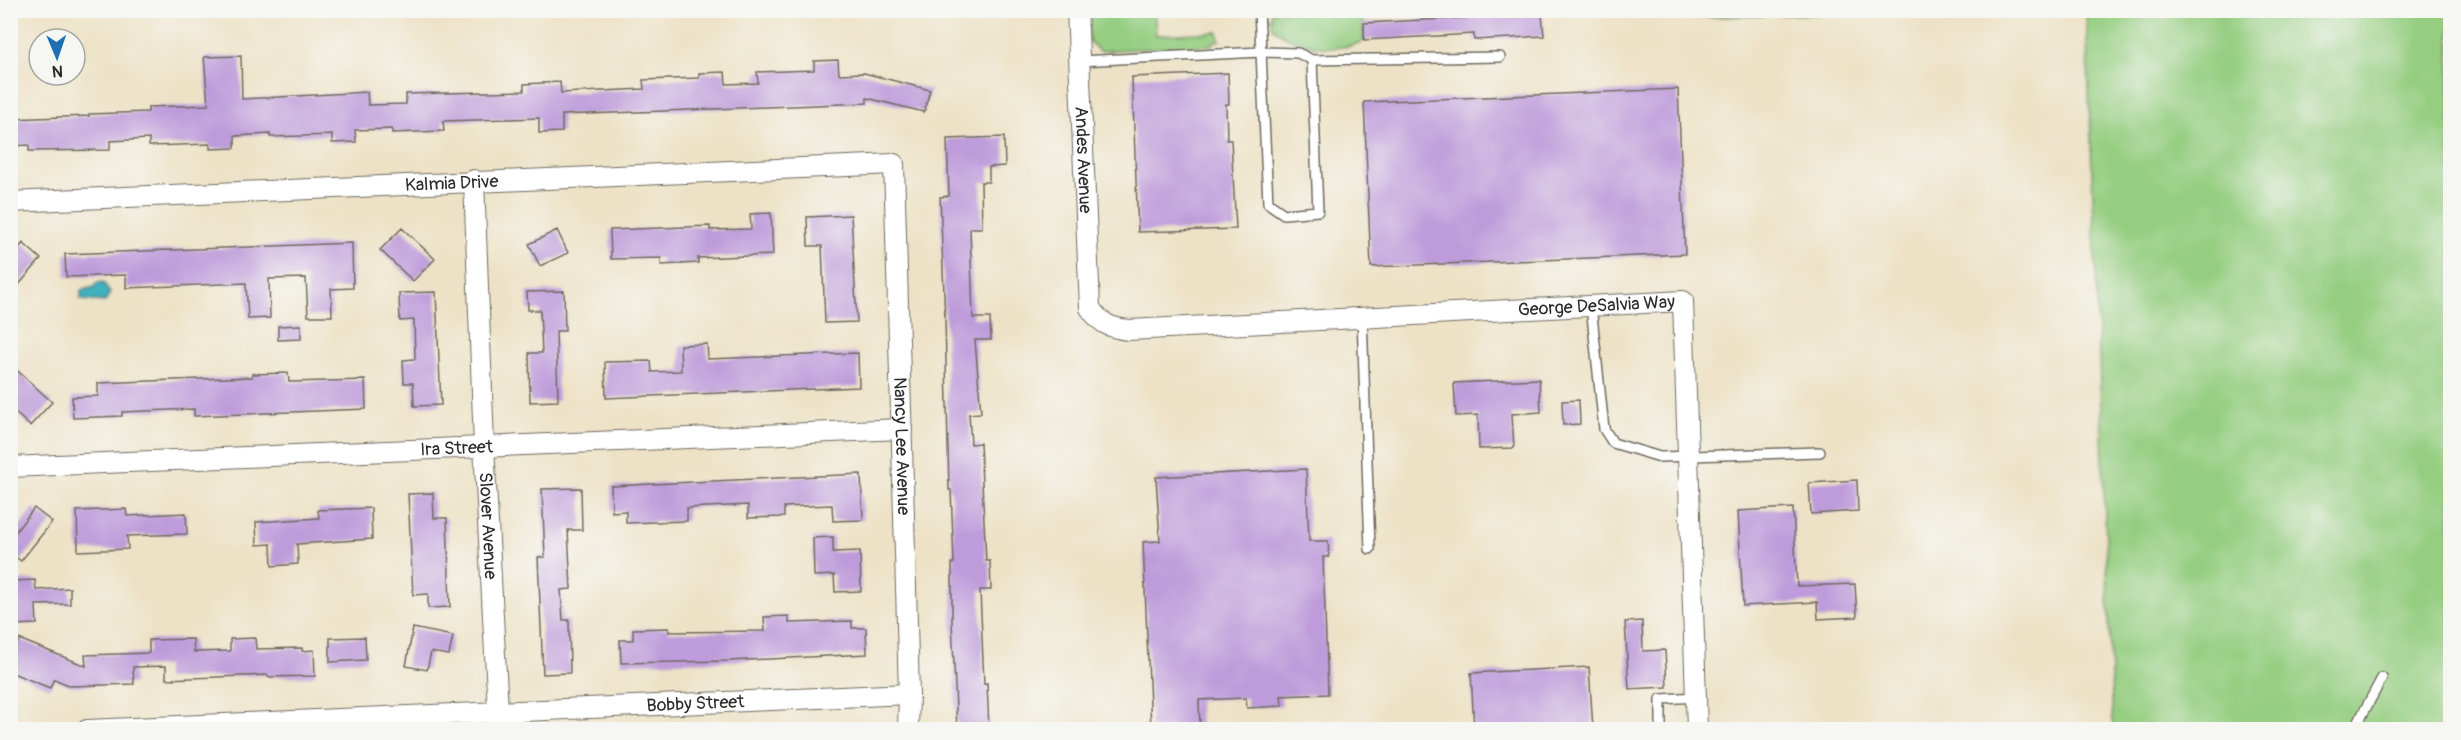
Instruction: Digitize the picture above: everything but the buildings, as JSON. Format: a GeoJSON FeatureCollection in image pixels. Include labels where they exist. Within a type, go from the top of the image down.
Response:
{"type":"FeatureCollection","features":[{"type":"Feature","properties":{"kind":"street","name":"Andes Avenue"},"geometry":{"type":"LineString","coordinates":[[1077,10],[1090,308]]}},
{"type":"Feature","properties":{"kind":"street","name":"Kalmia Drive"},"geometry":{"type":"LineString","coordinates":[[10,202],[474,180],[894,164]]}},
{"type":"Feature","properties":{"kind":"street","name":"Nancy Lee Avenue"},"geometry":{"type":"LineString","coordinates":[[894,164],[909,694],[908,729]]}},
{"type":"Feature","properties":{"kind":"street","name":"Slover Avenue"},"geometry":{"type":"LineString","coordinates":[[474,180],[484,446],[499,721]]}},
{"type":"Feature","properties":{"kind":"street","name":"George DeSalvia Way"},"geometry":{"type":"LineString","coordinates":[[1090,308],[1098,320],[1111,328],[1129,330],[1362,316],[1683,301],[1697,729]]}},
{"type":"Feature","properties":{"kind":"street","name":"Ira Street"},"geometry":{"type":"LineString","coordinates":[[10,467],[902,429]]}},
{"type":"Feature","properties":{"kind":"street","name":"Bobby Street"},"geometry":{"type":"LineString","coordinates":[[87,729],[499,721],[909,694]]}},
{"type":"Feature","properties":{"kind":"lane"},"geometry":{"type":"LineString","coordinates":[[1260,10],[1268,203],[1284,214],[1318,212],[1312,60]]}},
{"type":"Feature","properties":{"kind":"lane"},"geometry":{"type":"LineString","coordinates":[[1079,61],[1261,52],[1298,53],[1312,60],[1500,57]]}},
{"type":"Feature","properties":{"kind":"lane"},"geometry":{"type":"LineString","coordinates":[[1591,306],[1604,429],[1613,443],[1660,456],[1820,452]]}},
{"type":"Feature","properties":{"kind":"lane"},"geometry":{"type":"LineString","coordinates":[[1362,316],[1370,549]]}},
{"type":"Feature","properties":{"kind":"lane"},"geometry":{"type":"LineString","coordinates":[[2354,729],[2382,678]]}},
{"type":"Feature","properties":{"kind":"lane"},"geometry":{"type":"LineString","coordinates":[[1661,729],[1661,699],[1697,697]]}},
{"type":"Feature","properties":{"kind":"green space"},"geometry":{"type":"Polygon","coordinates":[[[1154,10],[1156,35],[1218,32],[1219,41],[1213,42],[1213,45],[1099,51],[1089,41],[1089,11],[1154,10]]]}},
{"type":"Feature","properties":{"kind":"green space"},"geometry":{"type":"Polygon","coordinates":[[[1683,10],[1916,11],[1684,18],[1683,10]]]}},
{"type":"Feature","properties":{"kind":"green space"},"geometry":{"type":"Polygon","coordinates":[[[1272,11],[1361,11],[1364,40],[1354,45],[1330,48],[1303,44],[1280,33],[1272,26],[1272,11]]]}},
{"type":"Feature","properties":{"kind":"green space"},"geometry":{"type":"Polygon","coordinates":[[[2086,11],[2450,11],[2450,729],[2113,729],[2086,11]]]}},
{"type":"Feature","properties":{"kind":"water"},"geometry":{"type":"Polygon","coordinates":[[[103,282],[110,293],[105,302],[81,300],[81,290],[95,287],[96,283],[103,282]]]}}]}
